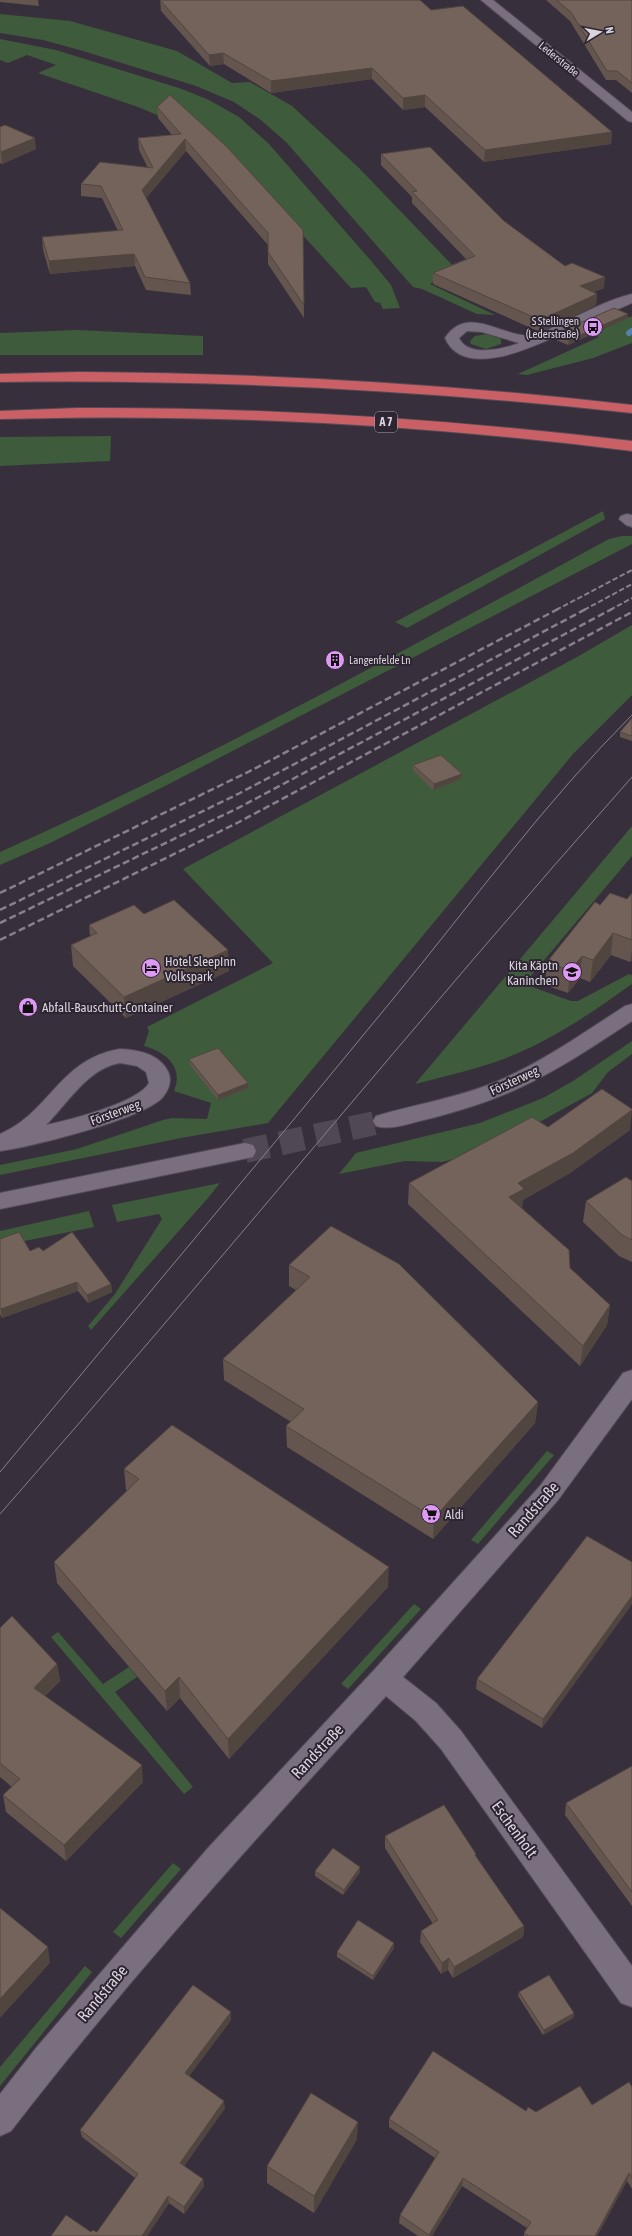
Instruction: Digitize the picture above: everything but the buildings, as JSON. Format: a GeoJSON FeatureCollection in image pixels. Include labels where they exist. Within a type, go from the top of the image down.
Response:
{"type":"FeatureCollection","features":[{"type":"Feature","properties":{"kind":"highway"},"geometry":{"type":"LineString","coordinates":[[0,378],[145,377],[381,385],[531,397],[632,409]]}},
{"type":"Feature","properties":{"kind":"highway","name":"A 7"},"geometry":{"type":"LineString","coordinates":[[0,415],[139,413],[252,415],[386,422],[464,428],[632,446]]}},
{"type":"Feature","properties":{"kind":"street","name":"Lederstraße"},"geometry":{"type":"LineString","coordinates":[[486,0],[632,118]]}},
{"type":"Feature","properties":{"kind":"street"},"geometry":{"type":"LineString","coordinates":[[538,339],[517,338],[492,328],[476,327],[462,329],[453,334],[452,338],[453,342],[459,348],[474,353],[489,354],[510,351],[538,339],[632,298]]}},
{"type":"Feature","properties":{"kind":"street","name":"Försterweg"},"geometry":{"type":"LineString","coordinates":[[384,1121],[446,1107],[513,1083],[539,1070],[632,1011]]}},
{"type":"Feature","properties":{"kind":"street","name":"Försterweg"},"geometry":{"type":"LineString","coordinates":[[120,1055],[133,1056],[148,1061],[158,1071],[160,1082],[158,1089],[152,1096],[142,1102],[72,1128],[0,1143],[28,1129],[86,1071],[101,1060],[120,1055]]}},
{"type":"Feature","properties":{"kind":"street"},"geometry":{"type":"LineString","coordinates":[[0,1201],[245,1151]]}},
{"type":"Feature","properties":{"kind":"street","name":"Randstraße"},"geometry":{"type":"LineString","coordinates":[[0,2120],[47,2059],[218,1858],[385,1678],[549,1493],[632,1380]]}},
{"type":"Feature","properties":{"kind":"street","name":"Eschenholt"},"geometry":{"type":"LineString","coordinates":[[385,1678],[426,1712],[451,1740],[632,1992]]}},
{"type":"Feature","properties":{"kind":"green space"},"geometry":{"type":"Polygon","coordinates":[[[0,14],[70,21],[177,51],[232,83],[250,82],[292,106],[359,168],[457,270],[430,284],[495,315],[477,314],[422,289],[413,287],[287,143],[261,120],[234,102],[196,86],[83,51],[43,40],[0,33],[0,14]]]}},
{"type":"Feature","properties":{"kind":"green space"},"geometry":{"type":"Polygon","coordinates":[[[0,39],[56,50],[182,89],[209,100],[239,117],[269,144],[372,262],[391,285],[400,308],[383,309],[380,303],[375,302],[366,287],[351,288],[216,140],[138,107],[38,73],[56,65],[27,55],[8,63],[0,60],[0,39]]]}},
{"type":"Feature","properties":{"kind":"green space"},"geometry":{"type":"Polygon","coordinates":[[[632,316],[632,343],[593,358],[527,375],[518,374],[599,337],[592,334],[632,316]]]}},
{"type":"Feature","properties":{"kind":"green space"},"geometry":{"type":"Polygon","coordinates":[[[77,330],[203,336],[203,355],[0,355],[0,333],[77,330]]]}},
{"type":"Feature","properties":{"kind":"green space"},"geometry":{"type":"Polygon","coordinates":[[[486,334],[501,339],[501,344],[486,349],[471,344],[470,341],[475,336],[486,334]]]}},
{"type":"Feature","properties":{"kind":"green space"},"geometry":{"type":"Polygon","coordinates":[[[111,436],[110,461],[0,466],[0,437],[111,436]]]}},
{"type":"Feature","properties":{"kind":"green space"},"geometry":{"type":"Polygon","coordinates":[[[603,511],[605,519],[407,628],[395,622],[603,511]]]}},
{"type":"Feature","properties":{"kind":"green space"},"geometry":{"type":"Polygon","coordinates":[[[622,536],[632,536],[632,544],[165,786],[50,843],[0,865],[0,852],[232,741],[308,702],[609,539],[622,536]]]}},
{"type":"Feature","properties":{"kind":"green space"},"geometry":{"type":"Polygon","coordinates":[[[632,625],[632,695],[573,754],[268,1123],[181,1138],[0,1175],[0,1165],[77,1149],[163,1120],[172,1118],[207,1119],[211,1103],[174,1091],[177,1075],[171,1062],[159,1052],[144,1046],[149,1031],[147,1027],[273,963],[183,869],[577,657],[632,625]]]}},
{"type":"Feature","properties":{"kind":"green space"},"geometry":{"type":"Polygon","coordinates":[[[632,826],[632,856],[524,984],[571,1001],[578,1001],[629,974],[632,975],[632,984],[566,1028],[532,1047],[485,1065],[415,1084],[632,826]]]}},
{"type":"Feature","properties":{"kind":"green space"},"geometry":{"type":"Polygon","coordinates":[[[632,1041],[632,1054],[608,1072],[592,1093],[525,1130],[454,1159],[442,1162],[405,1161],[339,1174],[356,1153],[480,1123],[543,1098],[573,1081],[632,1041]]]}},
{"type":"Feature","properties":{"kind":"green space"},"geometry":{"type":"Polygon","coordinates":[[[220,1183],[91,1330],[88,1326],[115,1294],[162,1219],[159,1214],[117,1222],[112,1205],[220,1183]]]}},
{"type":"Feature","properties":{"kind":"green space"},"geometry":{"type":"Polygon","coordinates":[[[89,1211],[94,1227],[0,1246],[0,1231],[89,1211]]]}},
{"type":"Feature","properties":{"kind":"green space"},"geometry":{"type":"Polygon","coordinates":[[[547,1451],[554,1455],[478,1544],[471,1540],[547,1451]]]}},
{"type":"Feature","properties":{"kind":"green space"},"geometry":{"type":"Polygon","coordinates":[[[414,1604],[421,1609],[348,1689],[341,1684],[414,1604]]]}},
{"type":"Feature","properties":{"kind":"green space"},"geometry":{"type":"Polygon","coordinates":[[[58,1632],[103,1684],[129,1667],[137,1677],[115,1692],[193,1787],[184,1794],[51,1637],[58,1632]]]}},
{"type":"Feature","properties":{"kind":"green space"},"geometry":{"type":"Polygon","coordinates":[[[173,1863],[181,1869],[121,1938],[113,1932],[173,1863]]]}},
{"type":"Feature","properties":{"kind":"green space"},"geometry":{"type":"Polygon","coordinates":[[[85,1966],[92,1972],[0,2086],[0,2067],[85,1966]]]}},
{"type":"Feature","properties":{"kind":"tunnel"},"geometry":{"type":"LineString","coordinates":[[245,1151],[384,1121]]}},
{"type":"Feature","properties":{"kind":"tram line"},"geometry":{"type":"LineString","coordinates":[[0,1472],[246,1177],[539,818],[600,748],[632,715]]}},
{"type":"Feature","properties":{"kind":"tram line"},"geometry":{"type":"LineString","coordinates":[[0,1514],[159,1330],[473,960],[632,777]]}},
{"type":"Feature","properties":{"kind":"railway"},"geometry":{"type":"LineString","coordinates":[[556,610],[632,570]]}},
{"type":"Feature","properties":{"kind":"railway"},"geometry":{"type":"LineString","coordinates":[[584,610],[632,584]]}},
{"type":"Feature","properties":{"kind":"railway"},"geometry":{"type":"LineString","coordinates":[[610,610],[632,598]]}},
{"type":"Feature","properties":{"kind":"railway"},"geometry":{"type":"LineString","coordinates":[[0,893],[252,770],[558,609]]}},
{"type":"Feature","properties":{"kind":"railway"},"geometry":{"type":"LineString","coordinates":[[0,910],[240,793],[586,609]]}},
{"type":"Feature","properties":{"kind":"railway"},"geometry":{"type":"LineString","coordinates":[[0,923],[240,807],[612,609]]}},
{"type":"Feature","properties":{"kind":"railway"},"geometry":{"type":"LineString","coordinates":[[0,940],[239,822],[632,612]]}},
{"type":"Feature","properties":{"kind":"place","name":"S Stellingen (Lederstraße)"},"geometry":{"type":"Point","coordinates":[593,327]}},
{"type":"Feature","properties":{"kind":"place","name":"Langenfelde Ln"},"geometry":{"type":"Point","coordinates":[335,660]}},
{"type":"Feature","properties":{"kind":"place","name":"Hotel SleepInn Volkspark"},"geometry":{"type":"Point","coordinates":[151,968]}},
{"type":"Feature","properties":{"kind":"place","name":"Kita Käptn Kaninchen"},"geometry":{"type":"Point","coordinates":[572,972]}},
{"type":"Feature","properties":{"kind":"place","name":"Abfall-Bauschutt-Container"},"geometry":{"type":"Point","coordinates":[28,1007]}},
{"type":"Feature","properties":{"kind":"place","name":"Aldi"},"geometry":{"type":"Point","coordinates":[431,1514]}}]}
